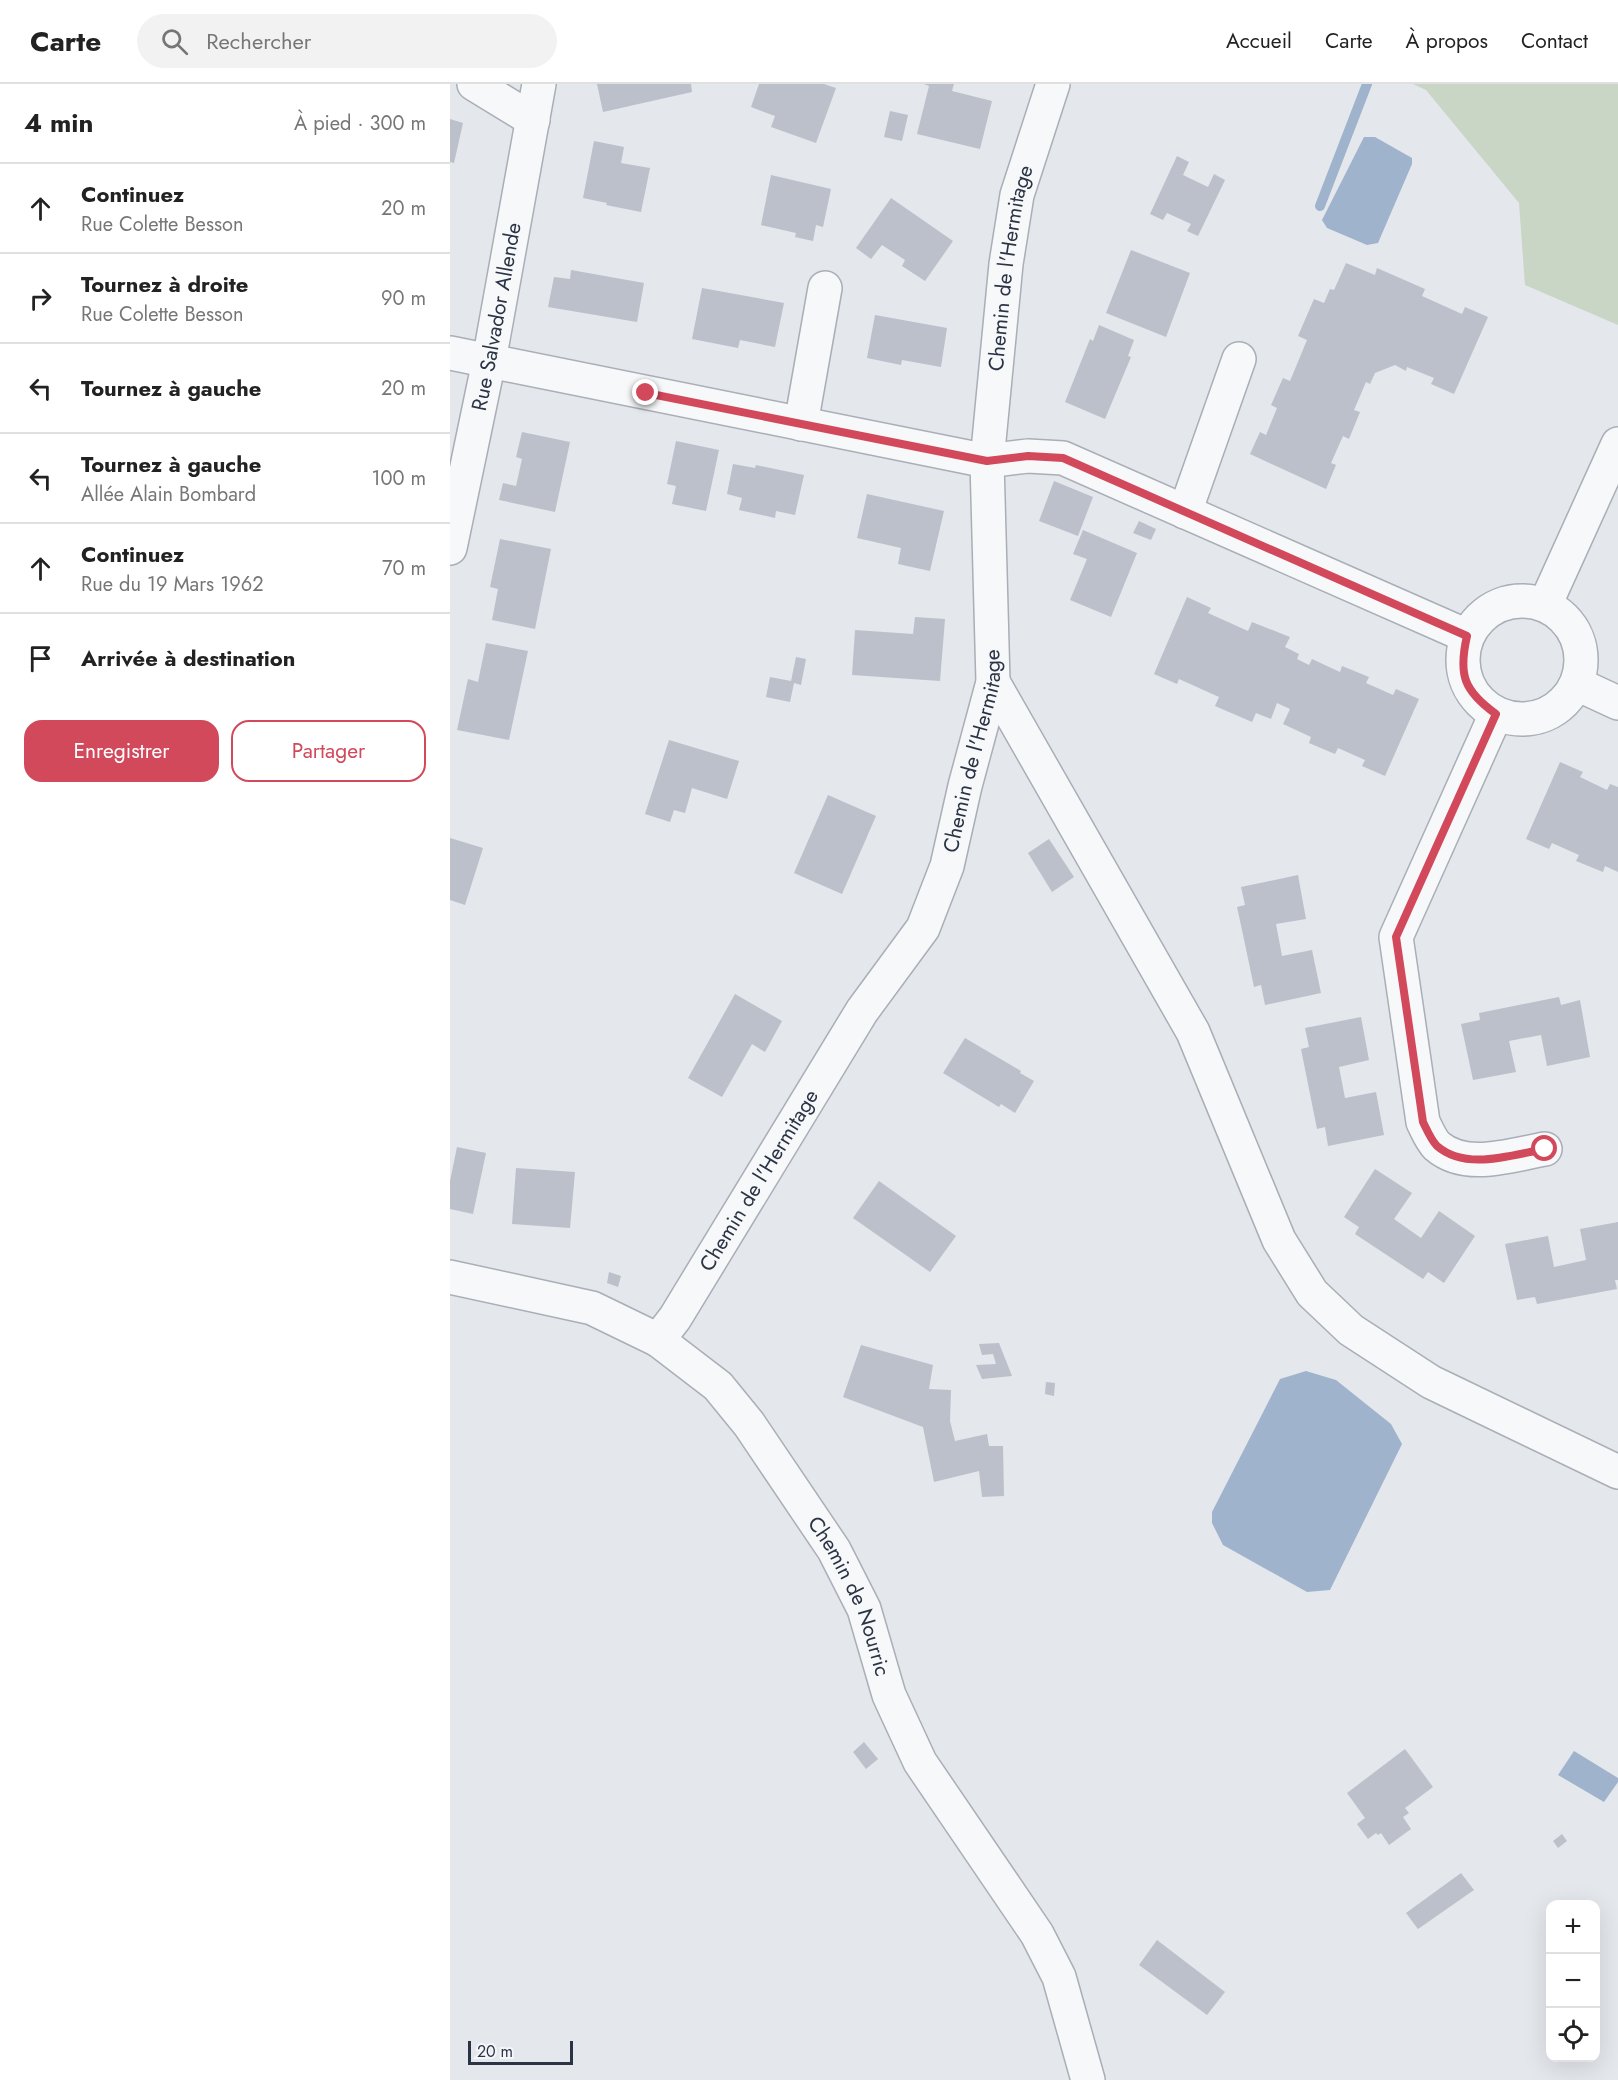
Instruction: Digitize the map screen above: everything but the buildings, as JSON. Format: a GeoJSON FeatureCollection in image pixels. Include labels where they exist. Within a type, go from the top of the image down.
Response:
{"type":"FeatureCollection","features":[{"type":"Feature","properties":{"kind":"street"},"geometry":{"type":"LineString","coordinates":[[474,84],[533,120]]}},
{"type":"Feature","properties":{"kind":"street","name":"Rue Salvador Allende"},"geometry":{"type":"LineString","coordinates":[[450,548],[489,361],[539,84]]}},
{"type":"Feature","properties":{"kind":"street","name":"Chemin de l'Hermitage"},"geometry":{"type":"LineString","coordinates":[[658,1340],[675,1318],[862,1011],[923,928],[947,866],[965,786],[993,682],[987,461],[1006,264],[1017,195],[1053,84]]}},
{"type":"Feature","properties":{"kind":"street"},"geometry":{"type":"LineString","coordinates":[[801,424],[825,288]]}},
{"type":"Feature","properties":{"kind":"street"},"geometry":{"type":"LineString","coordinates":[[450,353],[987,461],[1028,456],[1063,458],[1467,636]]}},
{"type":"Feature","properties":{"kind":"street"},"geometry":{"type":"LineString","coordinates":[[1185,512],[1239,359]]}},
{"type":"Feature","properties":{"kind":"street"},"geometry":{"type":"LineString","coordinates":[[1545,605],[1618,444]]}},
{"type":"Feature","properties":{"kind":"street"},"geometry":{"type":"LineString","coordinates":[[1522,601],[1545,605],[1565,619],[1578,639],[1582,662],[1576,684],[1563,704],[1543,716],[1519,720],[1496,714],[1478,701],[1466,681],[1462,659],[1467,636],[1480,618],[1500,605],[1522,601]]}},
{"type":"Feature","properties":{"kind":"street"},"geometry":{"type":"LineString","coordinates":[[993,682],[1193,1032],[1280,1240],[1312,1293],[1351,1330],[1431,1382],[1618,1472]]}},
{"type":"Feature","properties":{"kind":"street"},"geometry":{"type":"LineString","coordinates":[[1576,684],[1618,703]]}},
{"type":"Feature","properties":{"kind":"street"},"geometry":{"type":"LineString","coordinates":[[1496,714],[1396,937],[1423,1122],[1436,1145],[1456,1158],[1486,1160],[1545,1149]]}},
{"type":"Feature","properties":{"kind":"street","name":"Chemin de Nourric"},"geometry":{"type":"LineString","coordinates":[[450,1277],[592,1308],[658,1340],[718,1386],[749,1424],[834,1550],[864,1609],[889,1695],[920,1762],[1037,1934],[1059,1977],[1088,2080]]}},
{"type":"Feature","properties":{"kind":"green space"},"geometry":{"type":"Polygon","coordinates":[[[1413,84],[1618,84],[1618,325],[1525,285],[1519,203],[1426,90],[1413,84]]]}},
{"type":"Feature","properties":{"kind":"water"},"geometry":{"type":"Polygon","coordinates":[[[1364,137],[1375,137],[1412,158],[1412,164],[1378,243],[1367,245],[1327,228],[1322,220],[1364,137]]]}},
{"type":"Feature","properties":{"kind":"water"},"geometry":{"type":"Polygon","coordinates":[[[1306,1371],[1336,1380],[1391,1424],[1402,1444],[1330,1590],[1307,1592],[1223,1545],[1212,1523],[1212,1512],[1280,1379],[1306,1371]]]}},
{"type":"Feature","properties":{"kind":"water"},"geometry":{"type":"Polygon","coordinates":[[[1574,1751],[1618,1778],[1618,1782],[1604,1802],[1558,1775],[1574,1751]]]}},
{"type":"Feature","properties":{"kind":"waterway"},"geometry":{"type":"LineString","coordinates":[[1320,206],[1367,84]]}},
{"type":"Feature","properties":{"kind":"route"},"geometry":{"type":"LineString","coordinates":[[646,393],[987,461],[1028,456],[1063,458],[1467,636],[1462,659],[1466,681],[1478,701],[1496,714],[1396,937],[1423,1122],[1436,1145],[1456,1158],[1486,1160],[1545,1149]]}}]}
